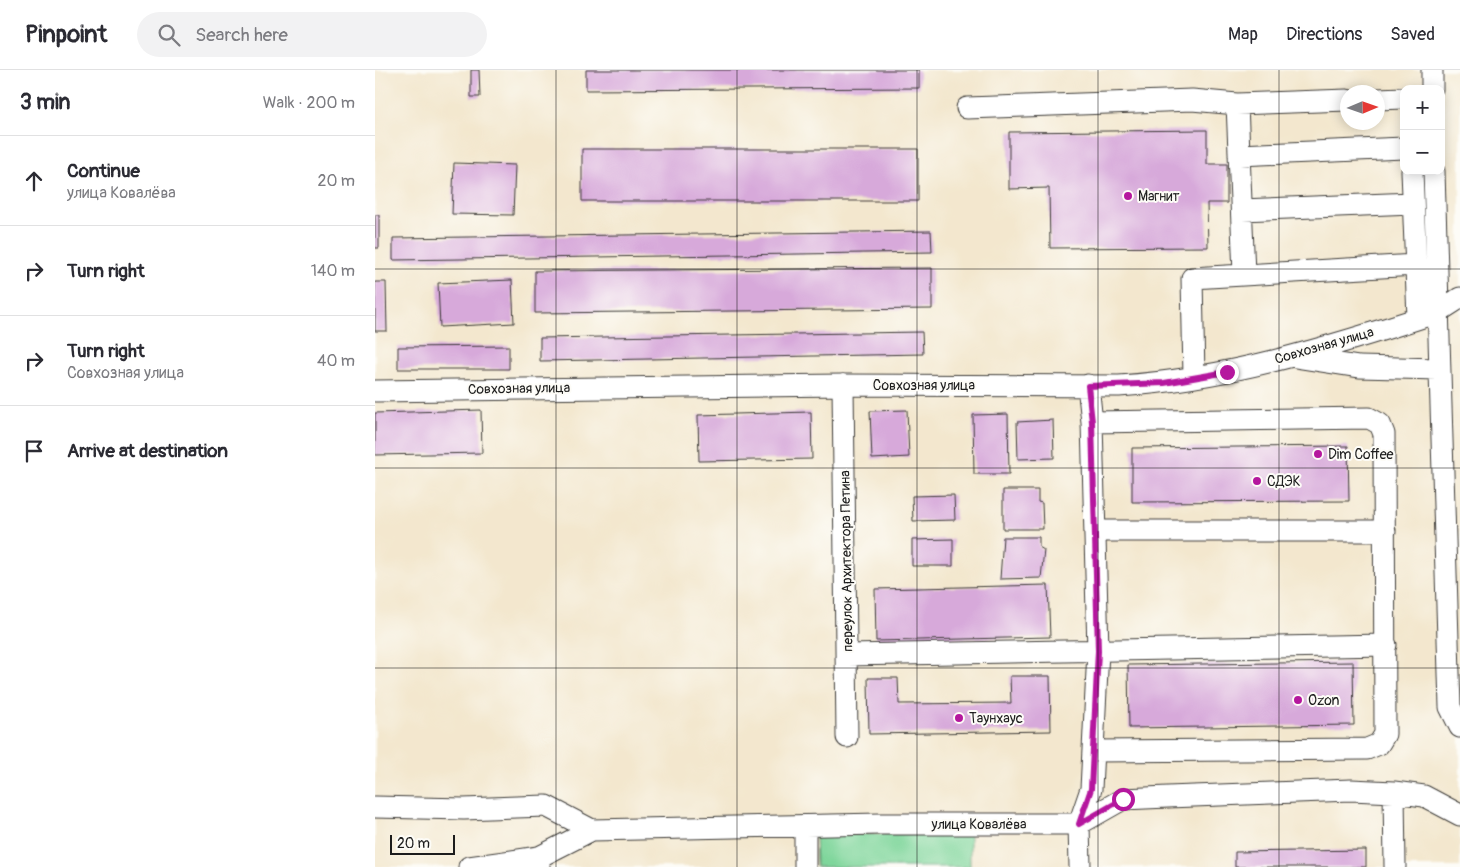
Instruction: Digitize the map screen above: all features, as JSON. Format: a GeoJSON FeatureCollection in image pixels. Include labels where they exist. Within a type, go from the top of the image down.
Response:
{"type":"FeatureCollection","features":[{"type":"Feature","properties":{"kind":"street"},"geometry":{"type":"LineString","coordinates":[[1432,70],[1432,85]]}},
{"type":"Feature","properties":{"kind":"street"},"geometry":{"type":"LineString","coordinates":[[1385,99],[1400,98]]}},
{"type":"Feature","properties":{"kind":"street"},"geometry":{"type":"LineString","coordinates":[[967,108],[1192,100],[1237,104],[1340,100]]}},
{"type":"Feature","properties":{"kind":"street"},"geometry":{"type":"LineString","coordinates":[[1237,104],[1244,274]]}},
{"type":"Feature","properties":{"kind":"street"},"geometry":{"type":"LineString","coordinates":[[1239,154],[1400,148]]}},
{"type":"Feature","properties":{"kind":"street"},"geometry":{"type":"LineString","coordinates":[[1412,175],[1415,265],[1439,369],[1450,706],[1460,727]]}},
{"type":"Feature","properties":{"kind":"street"},"geometry":{"type":"LineString","coordinates":[[1428,315],[1435,175]]}},
{"type":"Feature","properties":{"kind":"street"},"geometry":{"type":"LineString","coordinates":[[1242,210],[1413,203]]}},
{"type":"Feature","properties":{"kind":"street"},"geometry":{"type":"LineString","coordinates":[[1194,378],[1192,278],[1415,265]]}},
{"type":"Feature","properties":{"kind":"street","name":"Совхозная улица"},"geometry":{"type":"LineString","coordinates":[[375,391],[843,385],[1088,386],[1164,383],[1289,356],[1428,315],[1460,298]]}},
{"type":"Feature","properties":{"kind":"street"},"geometry":{"type":"LineString","coordinates":[[1289,356],[1359,367],[1439,369]]}},
{"type":"Feature","properties":{"kind":"street","name":"переулок Архитектора Петина"},"geometry":{"type":"LineString","coordinates":[[843,385],[848,656],[847,737]]}},
{"type":"Feature","properties":{"kind":"street"},"geometry":{"type":"LineString","coordinates":[[1080,867],[1079,824],[1091,789],[1098,651],[1092,422],[1088,386]]}},
{"type":"Feature","properties":{"kind":"street"},"geometry":{"type":"LineString","coordinates":[[1092,422],[1369,418],[1379,424],[1384,434],[1386,645],[1385,734],[1379,744],[1367,749],[1094,752]]}},
{"type":"Feature","properties":{"kind":"street"},"geometry":{"type":"LineString","coordinates":[[1095,531],[1385,531]]}},
{"type":"Feature","properties":{"kind":"street"},"geometry":{"type":"LineString","coordinates":[[848,656],[1386,645]]}},
{"type":"Feature","properties":{"kind":"street","name":"улица Ковалёва"},"geometry":{"type":"LineString","coordinates":[[469,867],[539,862],[561,846],[592,830],[1079,824],[1123,799],[1351,790],[1394,792],[1424,796],[1460,815]]}},
{"type":"Feature","properties":{"kind":"street"},"geometry":{"type":"LineString","coordinates":[[1394,792],[1395,867]]}},
{"type":"Feature","properties":{"kind":"street"},"geometry":{"type":"LineString","coordinates":[[375,807],[464,809],[546,806],[592,830]]}},
{"type":"Feature","properties":{"kind":"street"},"geometry":{"type":"LineString","coordinates":[[805,826],[805,867]]}},
{"type":"Feature","properties":{"kind":"green space"},"geometry":{"type":"Polygon","coordinates":[[[970,833],[970,867],[816,867],[815,835],[970,833]]]}},
{"type":"Feature","properties":{"kind":"building"},"geometry":{"type":"Polygon","coordinates":[[[471,70],[479,70],[480,97],[471,97],[471,70]]]}},
{"type":"Feature","properties":{"kind":"building"},"geometry":{"type":"Polygon","coordinates":[[[586,70],[919,70],[919,88],[586,90],[586,70]]]}},
{"type":"Feature","properties":{"kind":"building","name":"Магнит"},"geometry":{"type":"Polygon","coordinates":[[[1207,130],[1207,164],[1227,164],[1227,203],[1207,203],[1208,247],[1050,248],[1049,188],[1009,189],[1009,132],[1207,130]]]}},
{"type":"Feature","properties":{"kind":"building"},"geometry":{"type":"Polygon","coordinates":[[[582,149],[918,149],[918,201],[582,201],[582,149]]]}},
{"type":"Feature","properties":{"kind":"building"},"geometry":{"type":"Polygon","coordinates":[[[454,163],[515,165],[513,215],[452,214],[454,163]]]}},
{"type":"Feature","properties":{"kind":"building"},"geometry":{"type":"Polygon","coordinates":[[[375,215],[379,215],[379,248],[375,248],[375,215]]]}},
{"type":"Feature","properties":{"kind":"building"},"geometry":{"type":"Polygon","coordinates":[[[931,231],[932,252],[393,260],[393,238],[931,231]]]}},
{"type":"Feature","properties":{"kind":"building"},"geometry":{"type":"Polygon","coordinates":[[[932,268],[932,309],[535,313],[535,271],[932,268]]]}},
{"type":"Feature","properties":{"kind":"building"},"geometry":{"type":"Polygon","coordinates":[[[512,280],[514,323],[440,327],[438,283],[512,280]]]}},
{"type":"Feature","properties":{"kind":"building"},"geometry":{"type":"Polygon","coordinates":[[[375,282],[386,282],[387,331],[375,331],[375,282]]]}},
{"type":"Feature","properties":{"kind":"building"},"geometry":{"type":"Polygon","coordinates":[[[922,332],[923,354],[540,361],[540,338],[922,332]]]}},
{"type":"Feature","properties":{"kind":"building"},"geometry":{"type":"Polygon","coordinates":[[[509,346],[509,369],[398,369],[398,347],[509,346]]]}},
{"type":"Feature","properties":{"kind":"building"},"geometry":{"type":"Polygon","coordinates":[[[481,410],[482,453],[375,455],[375,413],[481,410]]]}},
{"type":"Feature","properties":{"kind":"building"},"geometry":{"type":"Polygon","coordinates":[[[907,410],[909,457],[872,459],[870,411],[907,410]]]}},
{"type":"Feature","properties":{"kind":"building"},"geometry":{"type":"Polygon","coordinates":[[[811,412],[812,459],[699,461],[698,415],[811,412]]]}},
{"type":"Feature","properties":{"kind":"building"},"geometry":{"type":"Polygon","coordinates":[[[1008,414],[1009,474],[974,474],[973,415],[1008,414]]]}},
{"type":"Feature","properties":{"kind":"building"},"geometry":{"type":"Polygon","coordinates":[[[1053,420],[1054,458],[1018,459],[1017,422],[1053,420]]]}},
{"type":"Feature","properties":{"kind":"building"},"geometry":{"type":"Polygon","coordinates":[[[1348,446],[1349,501],[1132,502],[1132,448],[1348,446]]]}},
{"type":"Feature","properties":{"kind":"building"},"geometry":{"type":"Polygon","coordinates":[[[1003,490],[1038,490],[1038,502],[1042,503],[1043,529],[1003,529],[1003,490]]]}},
{"type":"Feature","properties":{"kind":"building"},"geometry":{"type":"Polygon","coordinates":[[[954,495],[955,520],[913,521],[912,496],[954,495]]]}},
{"type":"Feature","properties":{"kind":"building"},"geometry":{"type":"Polygon","coordinates":[[[1003,537],[1039,537],[1039,547],[1044,550],[1041,578],[1000,579],[1003,537]]]}},
{"type":"Feature","properties":{"kind":"building"},"geometry":{"type":"Polygon","coordinates":[[[953,539],[953,566],[912,566],[912,540],[953,539]]]}},
{"type":"Feature","properties":{"kind":"building"},"geometry":{"type":"Polygon","coordinates":[[[1048,585],[1050,637],[876,641],[875,589],[1048,585]]]}},
{"type":"Feature","properties":{"kind":"building"},"geometry":{"type":"Polygon","coordinates":[[[1353,662],[1354,725],[1129,728],[1128,665],[1353,662]]]}},
{"type":"Feature","properties":{"kind":"building","name":"Таунхаус"},"geometry":{"type":"Polygon","coordinates":[[[1010,676],[1050,676],[1051,731],[869,734],[868,678],[898,678],[899,704],[1011,703],[1010,676]]]}},
{"type":"Feature","properties":{"kind":"building"},"geometry":{"type":"Polygon","coordinates":[[[1366,850],[1366,867],[1235,867],[1235,852],[1366,850]]]}},
{"type":"Feature","properties":{"kind":"place","name":"Магнит"},"geometry":{"type":"Point","coordinates":[1128,196]}},
{"type":"Feature","properties":{"kind":"place","name":"Dim Coffee"},"geometry":{"type":"Point","coordinates":[1318,454]}},
{"type":"Feature","properties":{"kind":"place","name":"СДЭК"},"geometry":{"type":"Point","coordinates":[1257,481]}},
{"type":"Feature","properties":{"kind":"place","name":"Ozon"},"geometry":{"type":"Point","coordinates":[1298,700]}},
{"type":"Feature","properties":{"kind":"place","name":"Таунхаус"},"geometry":{"type":"Point","coordinates":[959,718]}},
{"type":"Feature","properties":{"kind":"route"},"geometry":{"type":"LineString","coordinates":[[1123,799],[1079,824],[1091,789],[1098,651],[1092,422],[1088,386],[1164,383],[1227,372]]}}]}
